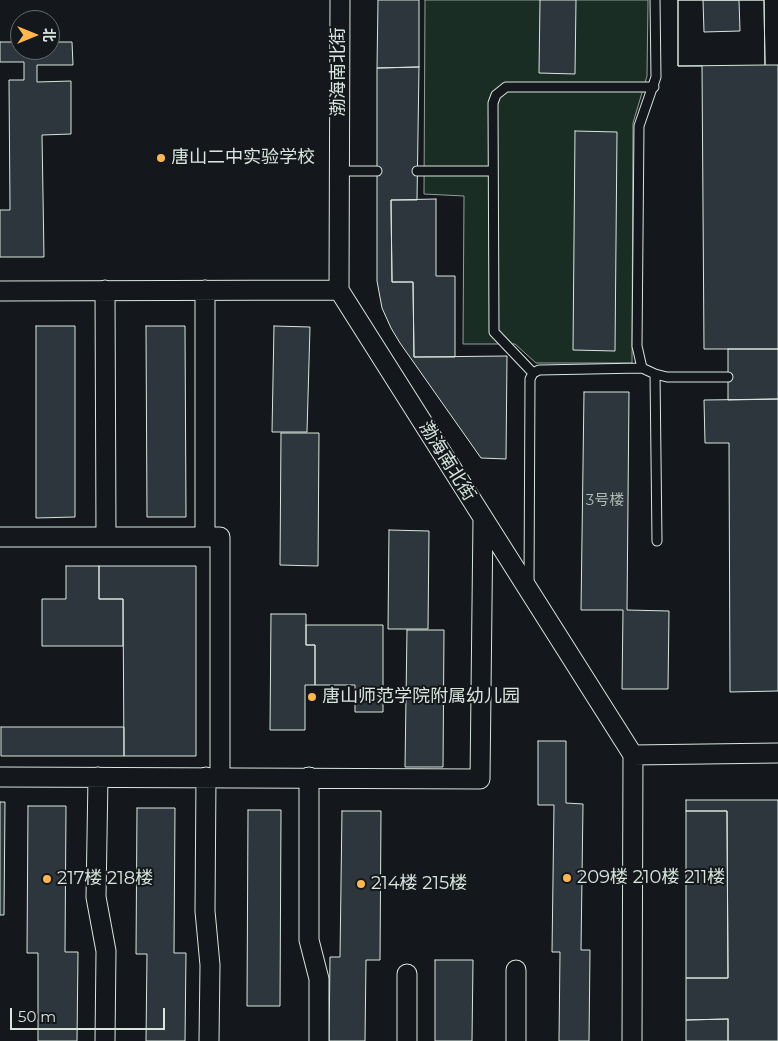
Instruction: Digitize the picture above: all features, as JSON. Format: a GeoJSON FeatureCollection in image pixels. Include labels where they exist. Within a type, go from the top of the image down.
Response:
{"type":"FeatureCollection","features":[{"type":"Feature","properties":{"kind":"street","name":"渤海南北街"},"geometry":{"type":"LineString","coordinates":[[340,0],[339,290],[633,754]]}},
{"type":"Feature","properties":{"kind":"street"},"geometry":{"type":"LineString","coordinates":[[105,290],[106,537]]}},
{"type":"Feature","properties":{"kind":"street"},"geometry":{"type":"LineString","coordinates":[[205,290],[205,537]]}},
{"type":"Feature","properties":{"kind":"street"},"geometry":{"type":"LineString","coordinates":[[0,291],[339,290]]}},
{"type":"Feature","properties":{"kind":"street"},"geometry":{"type":"LineString","coordinates":[[0,777],[480,779],[483,518]]}},
{"type":"Feature","properties":{"kind":"street"},"geometry":{"type":"LineString","coordinates":[[0,537],[220,537],[213,777],[205,911],[210,965],[209,1041]]}},
{"type":"Feature","properties":{"kind":"street"},"geometry":{"type":"LineString","coordinates":[[632,1041],[633,754],[778,753]]}},
{"type":"Feature","properties":{"kind":"street"},"geometry":{"type":"LineString","coordinates":[[98,777],[96,897],[106,951],[105,1041]]}},
{"type":"Feature","properties":{"kind":"street"},"geometry":{"type":"LineString","coordinates":[[309,777],[308,940],[319,980],[319,1041]]}},
{"type":"Feature","properties":{"kind":"street"},"geometry":{"type":"LineString","coordinates":[[516,970],[516,1041]]}},
{"type":"Feature","properties":{"kind":"street"},"geometry":{"type":"LineString","coordinates":[[407,974],[407,1041]]}},
{"type":"Feature","properties":{"kind":"lane"},"geometry":{"type":"LineString","coordinates":[[642,368],[637,346],[639,126],[656,77],[655,0]]}},
{"type":"Feature","properties":{"kind":"lane"},"geometry":{"type":"LineString","coordinates":[[533,372],[494,332],[493,104],[496,95],[506,87],[654,87]]}},
{"type":"Feature","properties":{"kind":"lane"},"geometry":{"type":"LineString","coordinates":[[338,171],[377,171]]}},
{"type":"Feature","properties":{"kind":"lane"},"geometry":{"type":"LineString","coordinates":[[417,171],[494,171]]}},
{"type":"Feature","properties":{"kind":"lane"},"geometry":{"type":"LineString","coordinates":[[529,590],[530,379],[533,372],[539,370],[642,368],[667,377],[728,377]]}},
{"type":"Feature","properties":{"kind":"lane"},"geometry":{"type":"LineString","coordinates":[[655,374],[657,541]]}},
{"type":"Feature","properties":{"kind":"green space"},"geometry":{"type":"Polygon","coordinates":[[[425,0],[648,0],[647,76],[633,123],[632,363],[536,363],[515,344],[463,344],[464,196],[424,194],[425,0]]]}},
{"type":"Feature","properties":{"kind":"building"},"geometry":{"type":"Polygon","coordinates":[[[378,0],[419,0],[419,67],[377,68],[378,0]]]}},
{"type":"Feature","properties":{"kind":"building"},"geometry":{"type":"Polygon","coordinates":[[[540,0],[576,0],[575,74],[539,73],[540,0]]]}},
{"type":"Feature","properties":{"kind":"building"},"geometry":{"type":"Polygon","coordinates":[[[678,0],[764,0],[765,65],[678,66],[678,0]]]}},
{"type":"Feature","properties":{"kind":"building"},"geometry":{"type":"Polygon","coordinates":[[[678,0],[764,0],[765,65],[778,65],[778,349],[704,349],[702,66],[678,66],[678,0]]]}},
{"type":"Feature","properties":{"kind":"building"},"geometry":{"type":"Polygon","coordinates":[[[703,0],[739,0],[740,31],[704,32],[703,0]]]}},
{"type":"Feature","properties":{"kind":"building"},"geometry":{"type":"Polygon","coordinates":[[[0,42],[10,42],[10,60],[60,60],[60,42],[72,42],[73,65],[37,65],[37,82],[71,81],[71,134],[42,135],[44,257],[0,257],[0,210],[10,210],[9,80],[24,80],[24,62],[0,62],[0,42]]]}},
{"type":"Feature","properties":{"kind":"building"},"geometry":{"type":"Polygon","coordinates":[[[419,67],[417,200],[391,200],[392,282],[413,282],[414,357],[507,356],[506,459],[481,458],[400,343],[382,308],[377,281],[377,68],[419,67]]]}},
{"type":"Feature","properties":{"kind":"building"},"geometry":{"type":"Polygon","coordinates":[[[575,131],[617,132],[615,351],[573,350],[575,131]]]}},
{"type":"Feature","properties":{"kind":"building"},"geometry":{"type":"Polygon","coordinates":[[[436,199],[436,276],[455,276],[455,357],[414,357],[413,282],[392,282],[391,200],[436,199]]]}},
{"type":"Feature","properties":{"kind":"building"},"geometry":{"type":"Polygon","coordinates":[[[36,326],[75,326],[75,517],[36,518],[36,326]]]}},
{"type":"Feature","properties":{"kind":"building"},"geometry":{"type":"Polygon","coordinates":[[[146,326],[185,326],[186,517],[147,517],[146,326]]]}},
{"type":"Feature","properties":{"kind":"building"},"geometry":{"type":"Polygon","coordinates":[[[274,326],[310,327],[307,432],[272,432],[274,326]]]}},
{"type":"Feature","properties":{"kind":"building"},"geometry":{"type":"Polygon","coordinates":[[[728,349],[778,349],[778,399],[728,400],[728,349]]]}},
{"type":"Feature","properties":{"kind":"building"},"geometry":{"type":"Polygon","coordinates":[[[584,392],[629,392],[627,610],[669,611],[668,689],[622,689],[623,610],[581,610],[584,392]]]}},
{"type":"Feature","properties":{"kind":"building"},"geometry":{"type":"Polygon","coordinates":[[[778,399],[778,691],[730,692],[729,443],[705,443],[704,400],[778,399]]]}},
{"type":"Feature","properties":{"kind":"building"},"geometry":{"type":"Polygon","coordinates":[[[281,433],[319,433],[318,566],[280,565],[281,433]]]}},
{"type":"Feature","properties":{"kind":"building"},"geometry":{"type":"Polygon","coordinates":[[[389,530],[429,531],[428,629],[388,629],[389,530]]]}},
{"type":"Feature","properties":{"kind":"building"},"geometry":{"type":"Polygon","coordinates":[[[66,566],[99,566],[99,599],[123,599],[123,646],[42,646],[42,599],[66,599],[66,566]]]}},
{"type":"Feature","properties":{"kind":"building"},"geometry":{"type":"Polygon","coordinates":[[[99,566],[196,566],[196,756],[124,756],[123,599],[99,599],[99,566]]]}},
{"type":"Feature","properties":{"kind":"building"},"geometry":{"type":"Polygon","coordinates":[[[271,614],[306,614],[306,645],[315,645],[315,685],[305,685],[305,730],[270,730],[271,614]]]}},
{"type":"Feature","properties":{"kind":"building"},"geometry":{"type":"Polygon","coordinates":[[[306,625],[383,625],[383,712],[355,712],[355,685],[315,685],[315,645],[306,645],[306,625]]]}},
{"type":"Feature","properties":{"kind":"building"},"geometry":{"type":"Polygon","coordinates":[[[407,630],[444,630],[443,767],[405,767],[407,630]]]}},
{"type":"Feature","properties":{"kind":"building"},"geometry":{"type":"Polygon","coordinates":[[[1,727],[124,727],[124,756],[1,756],[1,727]]]}},
{"type":"Feature","properties":{"kind":"building","name":"209楼 210楼 211楼"},"geometry":{"type":"Polygon","coordinates":[[[538,741],[566,741],[566,803],[583,804],[581,950],[590,950],[589,1041],[559,1041],[560,952],[552,952],[554,805],[538,805],[538,741]]]}},
{"type":"Feature","properties":{"kind":"building"},"geometry":{"type":"Polygon","coordinates":[[[686,800],[778,800],[778,1041],[728,1041],[728,1019],[686,1020],[686,978],[728,978],[727,811],[686,811],[686,800]]]}},
{"type":"Feature","properties":{"kind":"building"},"geometry":{"type":"Polygon","coordinates":[[[0,802],[5,802],[4,915],[0,915],[0,802]]]}},
{"type":"Feature","properties":{"kind":"building","name":"217楼 218楼"},"geometry":{"type":"Polygon","coordinates":[[[28,806],[66,806],[65,952],[78,952],[77,1041],[38,1041],[38,953],[27,953],[28,806]]]}},
{"type":"Feature","properties":{"kind":"building"},"geometry":{"type":"Polygon","coordinates":[[[137,808],[175,808],[174,953],[186,953],[185,1041],[146,1041],[147,954],[136,954],[137,808]]]}},
{"type":"Feature","properties":{"kind":"building"},"geometry":{"type":"Polygon","coordinates":[[[248,810],[281,810],[280,1006],[247,1006],[248,810]]]}},
{"type":"Feature","properties":{"kind":"building","name":"214楼 215楼"},"geometry":{"type":"Polygon","coordinates":[[[342,811],[381,811],[380,960],[366,960],[365,1041],[329,1041],[330,957],[340,957],[342,811]]]}},
{"type":"Feature","properties":{"kind":"building"},"geometry":{"type":"Polygon","coordinates":[[[686,811],[727,811],[728,978],[686,978],[686,811]]]}},
{"type":"Feature","properties":{"kind":"building"},"geometry":{"type":"Polygon","coordinates":[[[435,960],[473,960],[472,1041],[435,1041],[435,960]]]}},
{"type":"Feature","properties":{"kind":"building"},"geometry":{"type":"Polygon","coordinates":[[[728,1019],[728,1041],[686,1041],[686,1020],[728,1019]]]}},
{"type":"Feature","properties":{"kind":"place","name":"唐山二中实验学校"},"geometry":{"type":"Point","coordinates":[161,158]}},
{"type":"Feature","properties":{"kind":"place","name":"唐山师范学院附属幼儿园"},"geometry":{"type":"Point","coordinates":[312,697]}},
{"type":"Feature","properties":{"kind":"place","name":"209楼 210楼 211楼"},"geometry":{"type":"Point","coordinates":[567,878]}},
{"type":"Feature","properties":{"kind":"place","name":"217楼 218楼"},"geometry":{"type":"Point","coordinates":[47,879]}},
{"type":"Feature","properties":{"kind":"place","name":"214楼 215楼"},"geometry":{"type":"Point","coordinates":[361,884]}}]}
